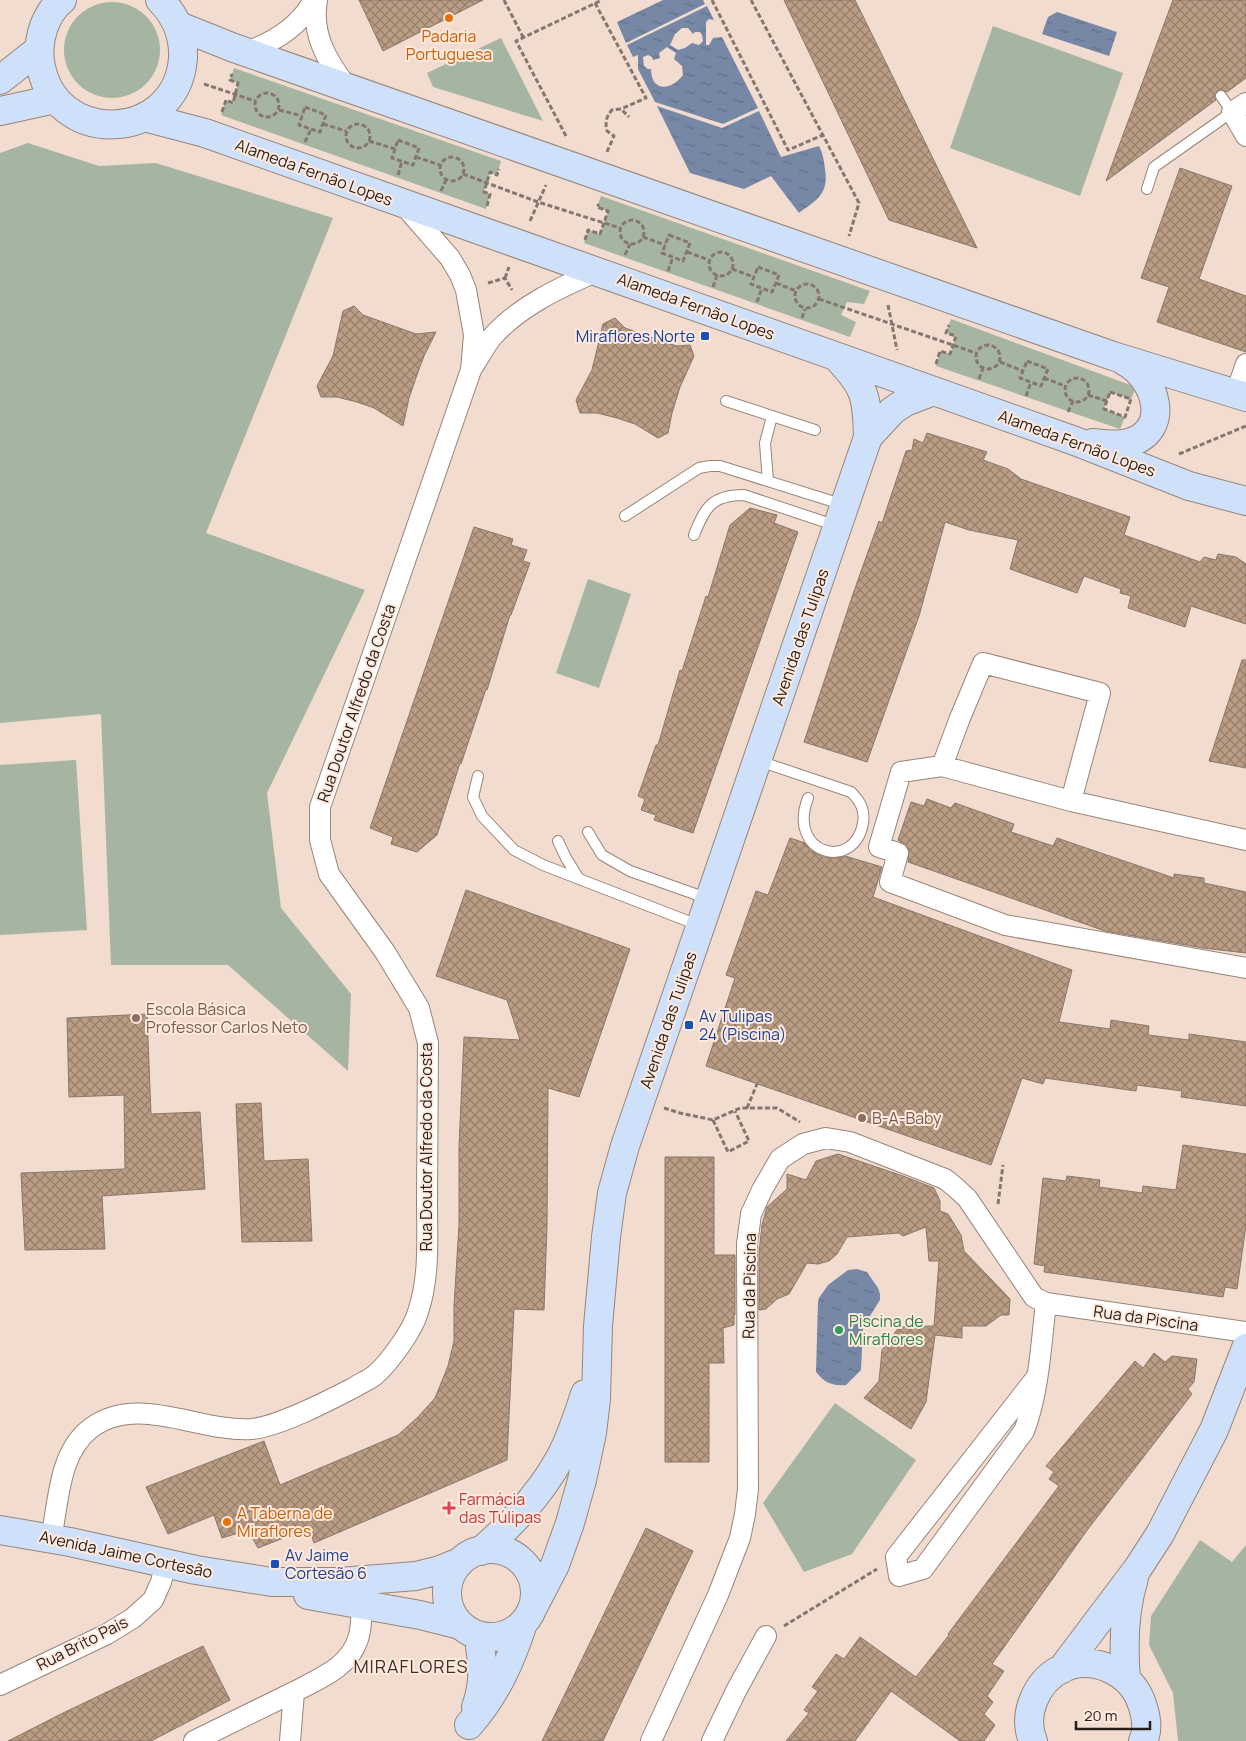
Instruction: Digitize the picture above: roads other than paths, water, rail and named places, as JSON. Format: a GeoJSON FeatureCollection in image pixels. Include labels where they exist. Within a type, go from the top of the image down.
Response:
{"type":"FeatureCollection","features":[{"type":"Feature","properties":{"kind":"street"},"geometry":{"type":"LineString","coordinates":[[62,0],[44,25],[38,50],[42,76],[55,99],[69,112],[87,121],[106,125],[125,124],[144,117],[161,105],[174,88],[182,68],[183,47],[179,26],[168,8],[160,0]]}},
{"type":"Feature","properties":{"kind":"street"},"geometry":{"type":"LineString","coordinates":[[240,60],[284,34],[299,22],[315,0]]}},
{"type":"Feature","properties":{"kind":"street"},"geometry":{"type":"LineString","coordinates":[[315,0],[315,26],[320,43],[333,68],[347,87]]}},
{"type":"Feature","properties":{"kind":"street"},"geometry":{"type":"LineString","coordinates":[[179,26],[240,60],[347,87],[1114,356],[1241,395],[1246,364]]}},
{"type":"Feature","properties":{"kind":"street"},"geometry":{"type":"LineString","coordinates":[[0,80],[38,50]]}},
{"type":"Feature","properties":{"kind":"street"},"geometry":{"type":"LineString","coordinates":[[0,111],[55,99]]}},
{"type":"Feature","properties":{"kind":"street"},"geometry":{"type":"LineString","coordinates":[[1233,104],[1246,136]]}},
{"type":"Feature","properties":{"kind":"street","name":"Alameda Fernão Lopes"},"geometry":{"type":"LineString","coordinates":[[144,117],[399,190],[598,271],[837,357],[935,379],[1076,428],[1158,474],[1205,491],[1246,501]]}},
{"type":"Feature","properties":{"kind":"street","name":"Rua Doutor Alfredo da Costa"},"geometry":{"type":"LineString","coordinates":[[51,1538],[67,1460],[77,1443],[90,1429],[103,1420],[137,1413],[224,1427],[252,1429],[278,1422],[343,1393],[374,1376],[396,1351],[418,1313],[426,1275],[428,1043],[419,1008],[385,952],[329,874],[320,840],[320,807],[471,370],[474,335],[466,290],[450,258],[399,190]]}},
{"type":"Feature","properties":{"kind":"street"},"geometry":{"type":"LineString","coordinates":[[471,370],[493,336],[524,310],[564,286],[598,271]]}},
{"type":"Feature","properties":{"kind":"street"},"geometry":{"type":"LineString","coordinates":[[1076,428],[1108,445],[1127,444],[1141,438],[1151,429],[1156,418],[1156,405],[1145,379],[1132,364],[1114,356]]}},
{"type":"Feature","properties":{"kind":"street","name":"Avenida das Tulipas"},"geometry":{"type":"LineString","coordinates":[[837,357],[862,390],[868,437]]}},
{"type":"Feature","properties":{"kind":"street","name":"Avenida das Tulipas"},"geometry":{"type":"LineString","coordinates":[[466,1733],[486,1707],[493,1694],[526,1619],[555,1565],[570,1523],[592,1433],[596,1399],[598,1326],[612,1193],[624,1146],[868,437],[892,410],[935,379]]}},
{"type":"Feature","properties":{"kind":"street"},"geometry":{"type":"LineString","coordinates":[[942,766],[983,663],[1100,693],[1071,801]]}},
{"type":"Feature","properties":{"kind":"street"},"geometry":{"type":"LineString","coordinates":[[1246,840],[1071,801],[942,766],[901,772],[879,847],[898,853],[890,882],[1005,925],[1246,968]]}},
{"type":"Feature","properties":{"kind":"street","name":"Rua da Piscina"},"geometry":{"type":"LineString","coordinates":[[651,1741],[718,1595],[740,1538],[746,1514],[748,1489],[747,1244],[751,1214],[780,1159],[803,1144],[826,1138],[850,1142],[945,1179],[967,1198],[1034,1296],[1046,1303],[1246,1332]]}},
{"type":"Feature","properties":{"kind":"street"},"geometry":{"type":"LineString","coordinates":[[1036,1378],[896,1557],[899,1576],[923,1569],[1024,1431],[1031,1414],[1036,1378],[1046,1303]]}},
{"type":"Feature","properties":{"kind":"street"},"geometry":{"type":"LineString","coordinates":[[471,1556],[495,1549],[521,1561],[530,1573],[534,1587],[534,1601],[526,1619],[514,1631],[503,1636],[490,1637],[469,1630],[452,1614],[447,1600],[447,1586],[452,1573],[471,1556],[509,1526],[537,1493],[561,1457],[585,1393],[598,1326]]}},
{"type":"Feature","properties":{"kind":"street"},"geometry":{"type":"LineString","coordinates":[[1016,1741],[1030,1711],[1034,1697],[1048,1679],[1062,1669],[1138,1568],[1160,1534],[1214,1430],[1246,1348]]}},
{"type":"Feature","properties":{"kind":"street","name":"Avenida Jaime Cortesão"},"geometry":{"type":"LineString","coordinates":[[0,1530],[51,1538],[166,1563],[272,1582],[340,1582],[416,1576],[440,1570],[471,1556]]}},
{"type":"Feature","properties":{"kind":"street","name":"Rua Brito Pais"},"geometry":{"type":"LineString","coordinates":[[0,1685],[107,1634],[133,1618],[153,1600],[161,1582],[166,1563]]}},
{"type":"Feature","properties":{"kind":"street"},"geometry":{"type":"LineString","coordinates":[[1126,1678],[1123,1649],[1127,1608],[1138,1568]]}},
{"type":"Feature","properties":{"kind":"street","name":"Avenida Jaime Cortesão"},"geometry":{"type":"LineString","coordinates":[[251,1579],[304,1594],[420,1615],[469,1630]]}},
{"type":"Feature","properties":{"kind":"street"},"geometry":{"type":"LineString","coordinates":[[194,1741],[330,1673],[351,1656],[359,1638],[362,1604]]}},
{"type":"Feature","properties":{"kind":"street","name":"Avenida das Tulipas"},"geometry":{"type":"LineString","coordinates":[[466,1733],[481,1693],[483,1675],[469,1630]]}},
{"type":"Feature","properties":{"kind":"street"},"geometry":{"type":"LineString","coordinates":[[712,1741],[766,1636]]}},
{"type":"Feature","properties":{"kind":"street"},"geometry":{"type":"LineString","coordinates":[[1062,1669],[1081,1664],[1101,1665],[1112,1669],[1126,1678],[1138,1693],[1146,1717],[1145,1739]]}},
{"type":"Feature","properties":{"kind":"street"},"geometry":{"type":"LineString","coordinates":[[290,1741],[294,1692]]}},
{"type":"Feature","properties":{"kind":"street"},"geometry":{"type":"LineString","coordinates":[[1030,1711],[1032,1741]]}},
{"type":"Feature","properties":{"kind":"lane"},"geometry":{"type":"LineString","coordinates":[[1147,189],[1154,167],[1233,104]]}},
{"type":"Feature","properties":{"kind":"lane"},"geometry":{"type":"LineString","coordinates":[[726,401],[815,430]]}},
{"type":"Feature","properties":{"kind":"lane"},"geometry":{"type":"LineString","coordinates":[[768,481],[765,443],[772,416]]}},
{"type":"Feature","properties":{"kind":"lane"},"geometry":{"type":"LineString","coordinates":[[625,516],[699,468],[720,466],[768,481],[841,516]]}},
{"type":"Feature","properties":{"kind":"lane"},"geometry":{"type":"LineString","coordinates":[[694,535],[704,512],[716,500],[729,495],[744,495],[841,516]]}},
{"type":"Feature","properties":{"kind":"lane"},"geometry":{"type":"LineString","coordinates":[[757,761],[851,792],[859,800],[864,813],[862,829],[854,844],[840,851],[827,851],[818,848],[808,839],[804,826],[804,809],[808,798]]}},
{"type":"Feature","properties":{"kind":"lane"},"geometry":{"type":"LineString","coordinates":[[478,776],[473,797],[482,816],[514,850],[544,865],[700,926]]}},
{"type":"Feature","properties":{"kind":"lane"},"geometry":{"type":"LineString","coordinates":[[588,832],[602,855],[630,871],[709,899]]}},
{"type":"Feature","properties":{"kind":"lane"},"geometry":{"type":"LineString","coordinates":[[558,841],[579,879]]}},
{"type":"Feature","properties":{"kind":"water"},"geometry":{"type":"Polygon","coordinates":[[[663,0],[703,0],[705,4],[626,43],[617,22],[663,0]]]}},
{"type":"Feature","properties":{"kind":"water"},"geometry":{"type":"Polygon","coordinates":[[[707,6],[714,20],[709,19],[706,22],[706,45],[709,45],[713,38],[722,37],[758,108],[723,124],[655,102],[638,69],[638,55],[633,57],[627,45],[707,6]],[[682,28],[675,34],[670,45],[678,50],[692,43],[699,45],[703,41],[700,32],[693,34],[688,28],[682,28]],[[667,47],[659,53],[660,58],[653,60],[648,55],[643,57],[644,66],[651,69],[654,82],[662,87],[673,84],[683,75],[682,66],[674,59],[676,53],[667,47]]]}},
{"type":"Feature","properties":{"kind":"water"},"geometry":{"type":"Polygon","coordinates":[[[1057,12],[1117,32],[1109,56],[1042,34],[1048,17],[1057,12]]]}},
{"type":"Feature","properties":{"kind":"water"},"geometry":{"type":"Polygon","coordinates":[[[657,106],[722,128],[759,111],[781,157],[819,146],[826,178],[820,196],[799,213],[771,176],[744,189],[690,173],[657,106]]]}},
{"type":"Feature","properties":{"kind":"water","name":"Piscina de Miraflores"},"geometry":{"type":"Polygon","coordinates":[[[857,1269],[867,1272],[878,1288],[880,1300],[863,1327],[861,1370],[846,1385],[837,1385],[826,1381],[816,1372],[818,1302],[828,1285],[848,1270],[857,1269]]]}},
{"type":"Feature","properties":{"kind":"place","name":"Padaria Portuguesa"},"geometry":{"type":"Point","coordinates":[449,18]}},
{"type":"Feature","properties":{"kind":"place","name":"Miraflores Norte"},"geometry":{"type":"Point","coordinates":[705,336]}},
{"type":"Feature","properties":{"kind":"place","name":"Escola Básica Professor Carlos Neto"},"geometry":{"type":"Point","coordinates":[136,1018]}},
{"type":"Feature","properties":{"kind":"place","name":"Av Tulipas 24 (Piscina)"},"geometry":{"type":"Point","coordinates":[689,1025]}},
{"type":"Feature","properties":{"kind":"place","name":"B-A-Baby"},"geometry":{"type":"Point","coordinates":[862,1118]}},
{"type":"Feature","properties":{"kind":"place","name":"Piscina de Miraflores"},"geometry":{"type":"Point","coordinates":[839,1330]}},
{"type":"Feature","properties":{"kind":"place","name":"Farmácia das Túlipas"},"geometry":{"type":"Point","coordinates":[449,1508]}},
{"type":"Feature","properties":{"kind":"place","name":"A Taberna de Miraflores"},"geometry":{"type":"Point","coordinates":[227,1522]}},
{"type":"Feature","properties":{"kind":"place","name":"Av Jaime Cortesão 6"},"geometry":{"type":"Point","coordinates":[275,1564]}},
{"type":"Feature","properties":{"kind":"district","name":"MIRAFLORES"},"geometry":{"type":"Point","coordinates":[411,1666]}}]}
